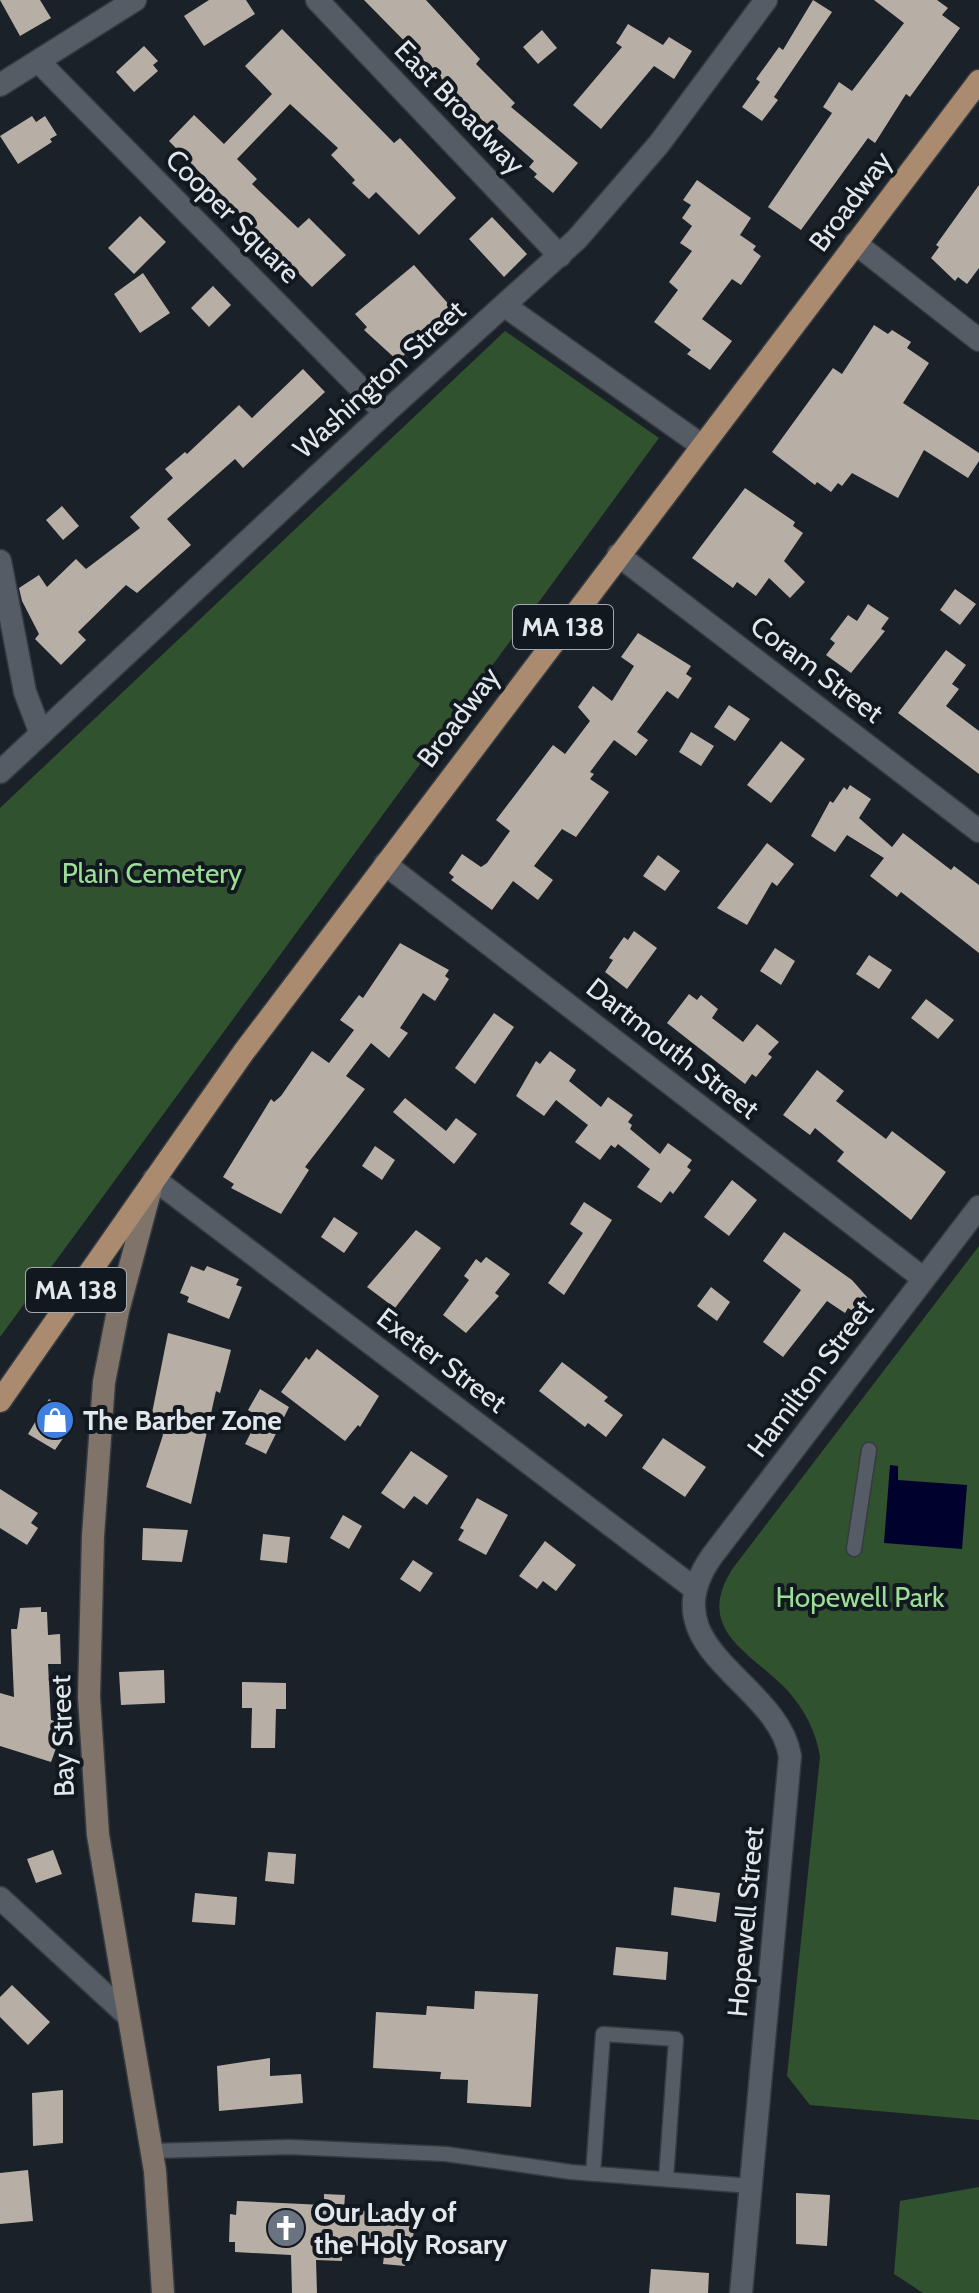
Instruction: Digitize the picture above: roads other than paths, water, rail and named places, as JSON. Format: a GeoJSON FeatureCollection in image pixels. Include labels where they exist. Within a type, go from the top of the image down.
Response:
{"type":"FeatureCollection","features":[{"type":"Feature","properties":{"kind":"main road","name":"Broadway"},"geometry":{"type":"LineString","coordinates":[[0,1401],[154,1179],[385,864],[979,81]]}},
{"type":"Feature","properties":{"kind":"main road","name":"Bay Street"},"geometry":{"type":"LineString","coordinates":[[154,1179],[118,1311],[106,1373],[90,1599],[94,1801],[125,2013],[152,2151],[159,2210],[163,2293]]}},
{"type":"Feature","properties":{"kind":"street"},"geometry":{"type":"LineString","coordinates":[[0,85],[135,0]]}},
{"type":"Feature","properties":{"kind":"street","name":"East Broadway"},"geometry":{"type":"LineString","coordinates":[[317,0],[560,256]]}},
{"type":"Feature","properties":{"kind":"street","name":"Washington Street"},"geometry":{"type":"LineString","coordinates":[[0,772],[385,413],[560,256],[636,173],[766,0]]}},
{"type":"Feature","properties":{"kind":"street","name":"Cooper Square"},"geometry":{"type":"LineString","coordinates":[[38,61],[385,413]]}},
{"type":"Feature","properties":{"kind":"street"},"geometry":{"type":"LineString","coordinates":[[855,243],[979,340]]}},
{"type":"Feature","properties":{"kind":"street"},"geometry":{"type":"LineString","coordinates":[[505,306],[701,445]]}},
{"type":"Feature","properties":{"kind":"street","name":"Coram Street"},"geometry":{"type":"LineString","coordinates":[[618,555],[979,831]]}},
{"type":"Feature","properties":{"kind":"street"},"geometry":{"type":"LineString","coordinates":[[0,561],[25,692],[41,734]]}},
{"type":"Feature","properties":{"kind":"street","name":"Dartmouth Street"},"geometry":{"type":"LineString","coordinates":[[385,864],[924,1279]]}},
{"type":"Feature","properties":{"kind":"street","name":"Exeter Street"},"geometry":{"type":"LineString","coordinates":[[154,1179],[695,1589]]}},
{"type":"Feature","properties":{"kind":"street","name":"Hamilton Street"},"geometry":{"type":"LineString","coordinates":[[695,1589],[703,1568],[979,1207]]}},
{"type":"Feature","properties":{"kind":"street","name":"Hopewell Street"},"geometry":{"type":"LineString","coordinates":[[695,1589],[696,1611],[706,1643],[724,1668],[776,1721],[787,1739],[790,1756],[741,2293]]}},
{"type":"Feature","properties":{"kind":"street"},"geometry":{"type":"LineString","coordinates":[[0,1898],[125,2013]]}},
{"type":"Feature","properties":{"kind":"lane"},"geometry":{"type":"LineString","coordinates":[[854,1549],[869,1450]]}},
{"type":"Feature","properties":{"kind":"lane"},"geometry":{"type":"LineString","coordinates":[[593,2174],[603,2034],[676,2039],[666,2179]]}},
{"type":"Feature","properties":{"kind":"lane"},"geometry":{"type":"LineString","coordinates":[[152,2151],[290,2147],[446,2154],[593,2174],[751,2186]]}},
{"type":"Feature","properties":{"kind":"water"},"geometry":{"type":"Polygon","coordinates":[[[890,1465],[898,1466],[898,1480],[967,1485],[962,1549],[884,1543],[890,1465]]]}},
{"type":"Feature","properties":{"kind":"place","name":"The Barber Zone"},"geometry":{"type":"Point","coordinates":[55,1420]}},
{"type":"Feature","properties":{"kind":"place","name":"Our Lady of the Holy Rosary"},"geometry":{"type":"Point","coordinates":[286,2228]}},
{"type":"Feature","properties":{"kind":"park label","name":"Plain Cemetery"},"geometry":{"type":"Point","coordinates":[152,873]}},
{"type":"Feature","properties":{"kind":"park label","name":"Hopewell Park"},"geometry":{"type":"Point","coordinates":[860,1597]}}]}
